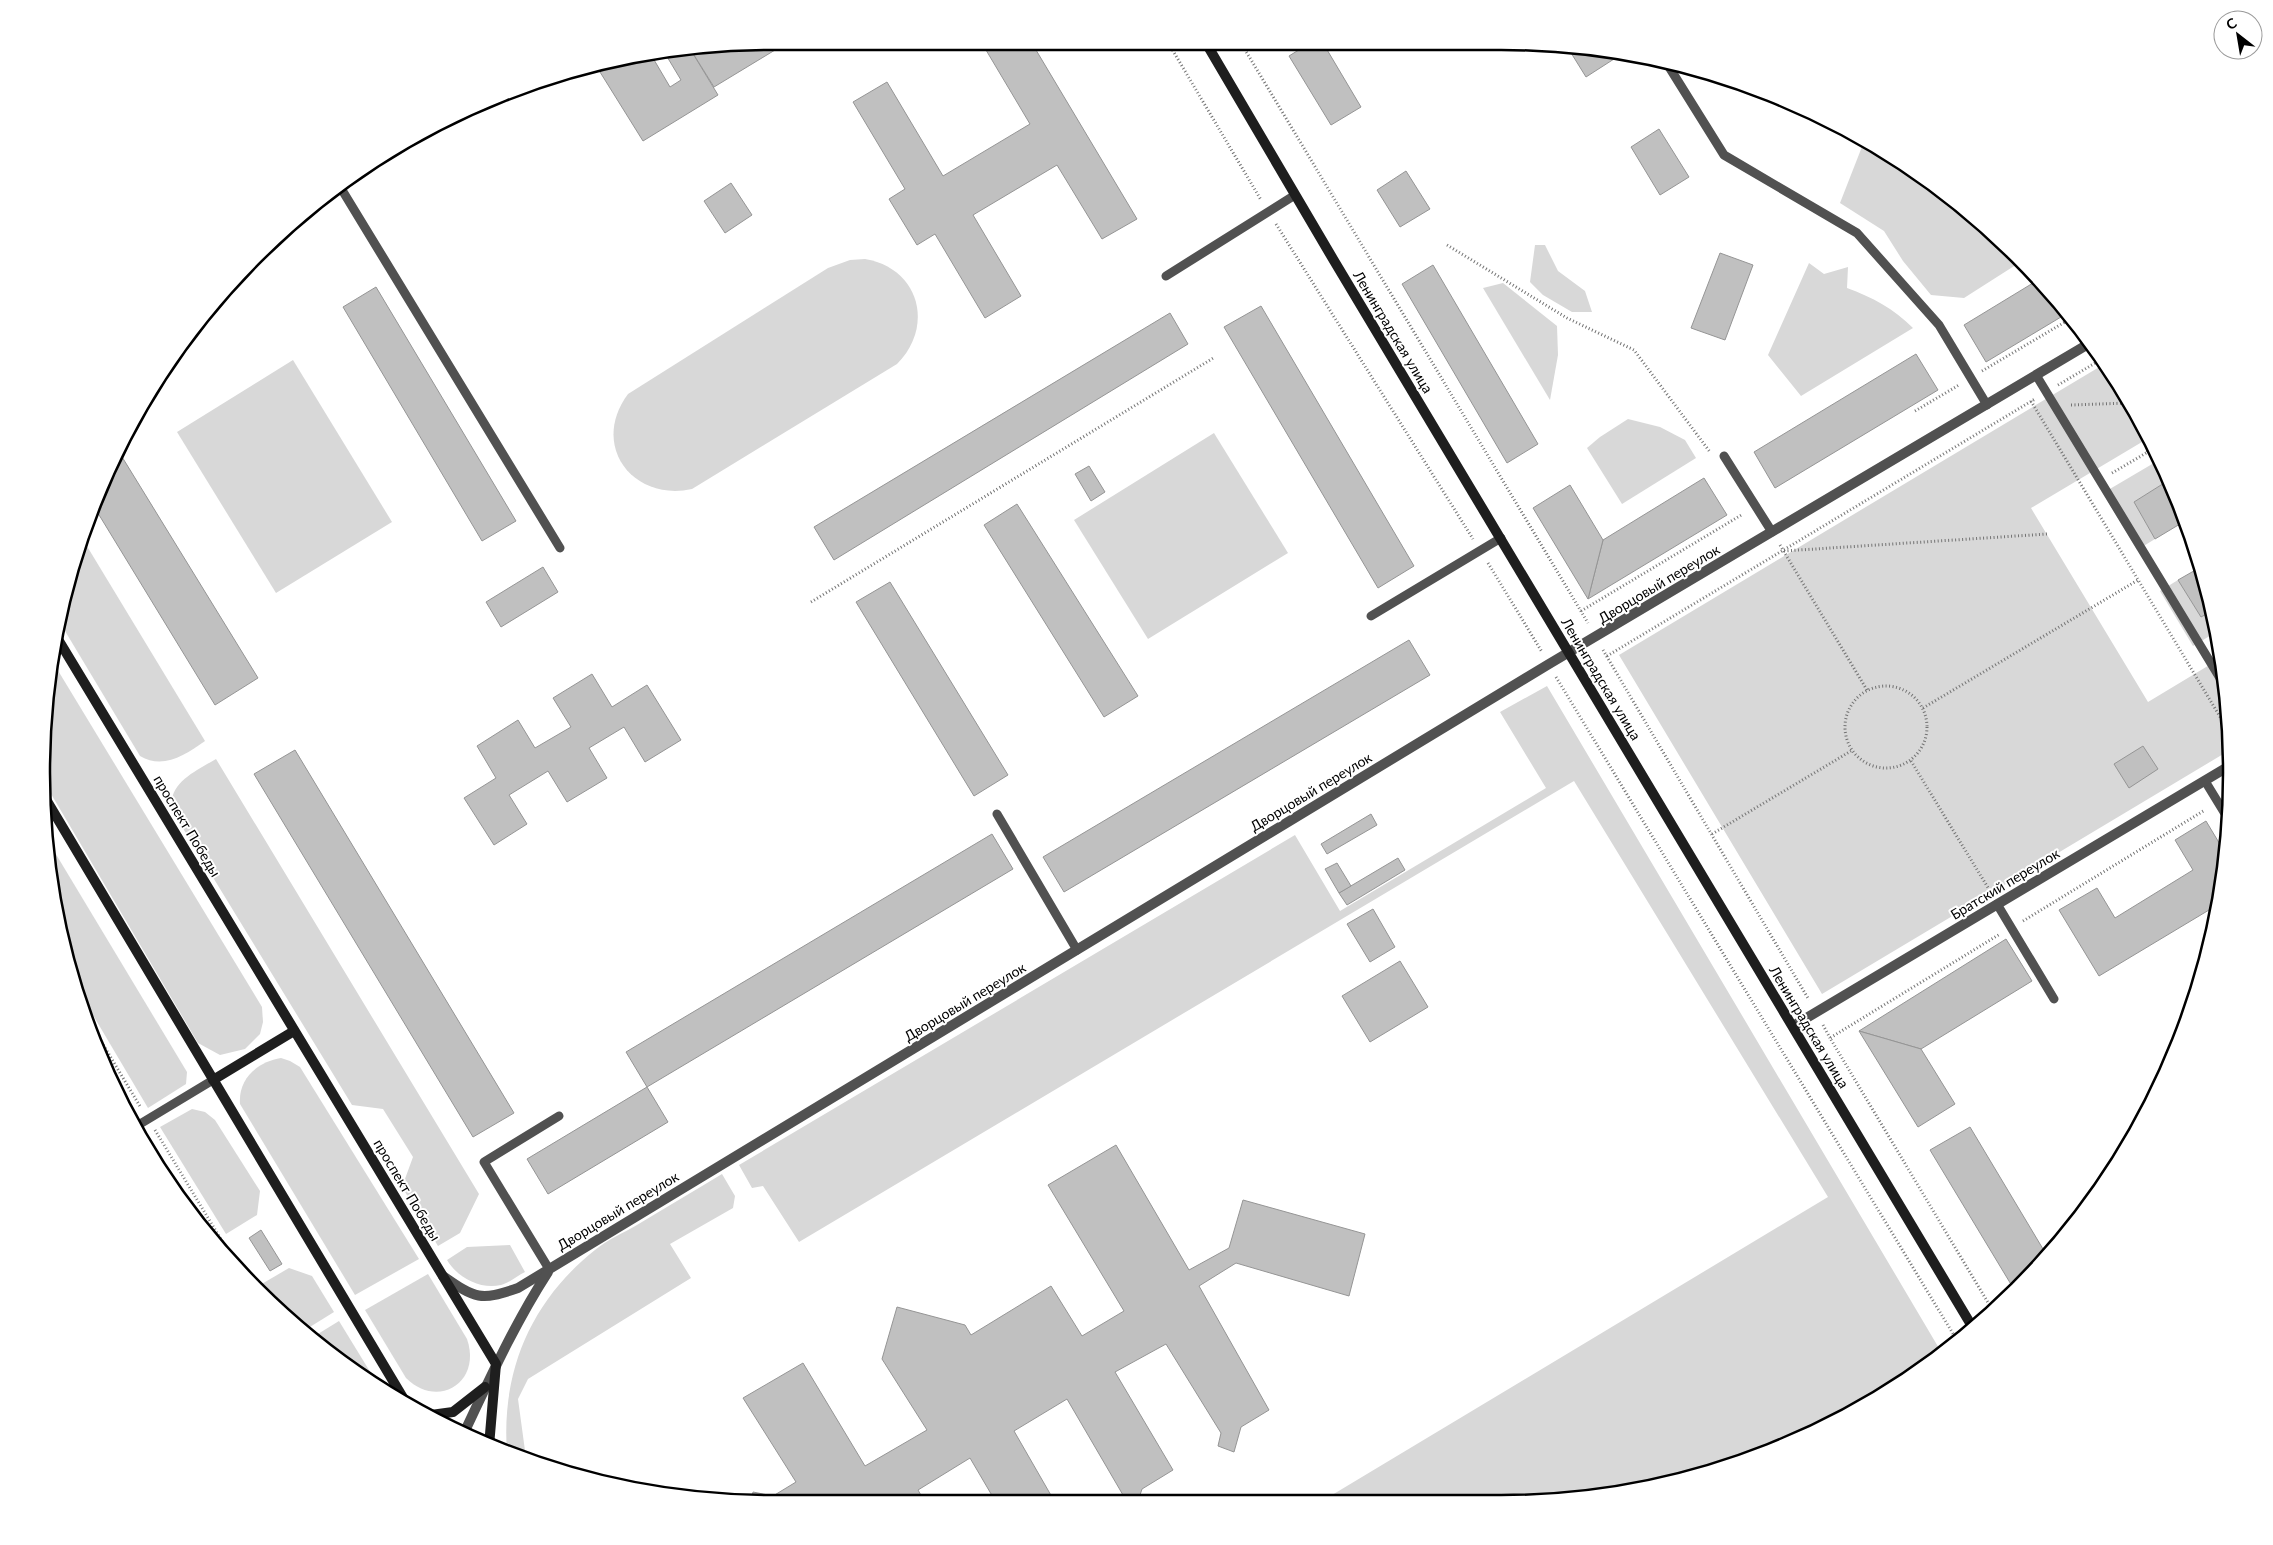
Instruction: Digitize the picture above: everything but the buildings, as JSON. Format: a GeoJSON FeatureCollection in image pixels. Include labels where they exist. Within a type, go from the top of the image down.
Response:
{"type":"FeatureCollection","features":[{"type":"Feature","properties":{"kind":"main road","name":"Ленинградская улица"},"geometry":{"type":"LineString","coordinates":[[1210,50],[1969,1322]]}},
{"type":"Feature","properties":{"kind":"main road","name":"проспект Победы"},"geometry":{"type":"LineString","coordinates":[[62,645],[496,1364]]}},
{"type":"Feature","properties":{"kind":"main road"},"geometry":{"type":"LineString","coordinates":[[52,809],[397,1389]]}},
{"type":"Feature","properties":{"kind":"main road"},"geometry":{"type":"LineString","coordinates":[[213,1080],[294,1031]]}},
{"type":"Feature","properties":{"kind":"main road"},"geometry":{"type":"LineString","coordinates":[[490,1437],[496,1364]]}},
{"type":"Feature","properties":{"kind":"main road"},"geometry":{"type":"LineString","coordinates":[[441,1414],[453,1412],[485,1388]]}},
{"type":"Feature","properties":{"kind":"street","name":"Дворцовый переулок"},"geometry":{"type":"LineString","coordinates":[[443,1276],[470,1295],[494,1296],[518,1288],[1549,664],[2084,347]]}},
{"type":"Feature","properties":{"kind":"street","name":"Братский переулок"},"geometry":{"type":"LineString","coordinates":[[1792,1026],[1995,900],[2223,770]]}},
{"type":"Feature","properties":{"kind":"street","name":"Дворцовый переулок"},"geometry":{"type":"LineString","coordinates":[[496,1364],[526,1306],[550,1269]]}},
{"type":"Feature","properties":{"kind":"street"},"geometry":{"type":"LineString","coordinates":[[467,1427],[496,1364]]}},
{"type":"Feature","properties":{"kind":"lane"},"geometry":{"type":"LineString","coordinates":[[1672,71],[1724,155],[1857,232],[1939,325],[1987,404]]}},
{"type":"Feature","properties":{"kind":"lane"},"geometry":{"type":"LineString","coordinates":[[343,192],[560,548]]}},
{"type":"Feature","properties":{"kind":"lane"},"geometry":{"type":"LineString","coordinates":[[1166,276],[1295,195]]}},
{"type":"Feature","properties":{"kind":"lane"},"geometry":{"type":"LineString","coordinates":[[2036,376],[2216,671]]}},
{"type":"Feature","properties":{"kind":"lane"},"geometry":{"type":"LineString","coordinates":[[1724,456],[1772,532]]}},
{"type":"Feature","properties":{"kind":"lane"},"geometry":{"type":"LineString","coordinates":[[1371,616],[1500,538]]}},
{"type":"Feature","properties":{"kind":"lane"},"geometry":{"type":"LineString","coordinates":[[2205,781],[2222,808]]}},
{"type":"Feature","properties":{"kind":"lane"},"geometry":{"type":"LineString","coordinates":[[997,814],[1077,950]]}},
{"type":"Feature","properties":{"kind":"lane"},"geometry":{"type":"LineString","coordinates":[[1995,900],[2054,999]]}},
{"type":"Feature","properties":{"kind":"lane"},"geometry":{"type":"LineString","coordinates":[[142,1124],[213,1080]]}},
{"type":"Feature","properties":{"kind":"lane"},"geometry":{"type":"LineString","coordinates":[[550,1269],[484,1162],[558,1116]]}},
{"type":"Feature","properties":{"kind":"path"},"geometry":{"type":"LineString","coordinates":[[1173,50],[1268,212],[1480,550],[1954,1335]]}},
{"type":"Feature","properties":{"kind":"path"},"geometry":{"type":"LineString","coordinates":[[1245,50],[1596,637],[1830,1038],[1989,1304]]}},
{"type":"Feature","properties":{"kind":"path"},"geometry":{"type":"LineString","coordinates":[[1447,245],[1567,318],[1634,350],[1711,452]]}},
{"type":"Feature","properties":{"kind":"path"},"geometry":{"type":"LineString","coordinates":[[1915,411],[2065,322]]}},
{"type":"Feature","properties":{"kind":"path"},"geometry":{"type":"LineString","coordinates":[[811,602],[1215,357]]}},
{"type":"Feature","properties":{"kind":"path"},"geometry":{"type":"LineString","coordinates":[[1607,656],[2095,363]]}},
{"type":"Feature","properties":{"kind":"path"},"geometry":{"type":"LineString","coordinates":[[2031,401],[2220,717]]}},
{"type":"Feature","properties":{"kind":"path"},"geometry":{"type":"LineString","coordinates":[[2034,406],[2121,403]]}},
{"type":"Feature","properties":{"kind":"path"},"geometry":{"type":"LineString","coordinates":[[2084,490],[2146,452]]}},
{"type":"Feature","properties":{"kind":"path"},"geometry":{"type":"LineString","coordinates":[[1580,611],[1756,506]]}},
{"type":"Feature","properties":{"kind":"path"},"geometry":{"type":"LineString","coordinates":[[1783,551],[2047,534]]}},
{"type":"Feature","properties":{"kind":"path"},"geometry":{"type":"LineString","coordinates":[[1783,551],[1867,690]]}},
{"type":"Feature","properties":{"kind":"path"},"geometry":{"type":"LineString","coordinates":[[1923,708],[2138,580]]}},
{"type":"Feature","properties":{"kind":"path"},"geometry":{"type":"LineString","coordinates":[[1886,685],[1896,686],[1913,695],[1923,708],[1928,721],[1928,732],[1924,746],[1911,761],[1895,768],[1880,768],[1867,764],[1851,751],[1845,735],[1845,721],[1852,704],[1867,690],[1886,685]]}},
{"type":"Feature","properties":{"kind":"path"},"geometry":{"type":"LineString","coordinates":[[1712,834],[1851,751]]}},
{"type":"Feature","properties":{"kind":"path"},"geometry":{"type":"LineString","coordinates":[[1911,761],[1995,900]]}},
{"type":"Feature","properties":{"kind":"path"},"geometry":{"type":"LineString","coordinates":[[1830,1038],[2218,802]]}},
{"type":"Feature","properties":{"kind":"path"},"geometry":{"type":"LineString","coordinates":[[103,1045],[220,1238]]}},
{"type":"Feature","properties":{"kind":"shaded area"},"geometry":{"type":"Polygon","coordinates":[[[1862,147],[1940,199],[1977,229],[2015,266],[1964,298],[1931,295],[1903,261],[1884,231],[1840,203],[1862,147]]]}},
{"type":"Feature","properties":{"kind":"shaded area"},"geometry":{"type":"Polygon","coordinates":[[[1535,245],[1545,245],[1558,271],[1585,291],[1592,312],[1572,312],[1543,295],[1530,282],[1535,245]]]}},
{"type":"Feature","properties":{"kind":"shaded area"},"geometry":{"type":"Polygon","coordinates":[[[865,259],[883,265],[898,274],[909,286],[916,301],[918,316],[916,333],[909,349],[897,364],[692,489],[670,491],[651,487],[635,478],[623,466],[616,450],[614,432],[617,413],[628,394],[828,268],[850,260],[865,259]]]}},
{"type":"Feature","properties":{"kind":"shaded area"},"geometry":{"type":"Polygon","coordinates":[[[1809,263],[1824,274],[1848,267],[1847,288],[1882,304],[1913,328],[1801,396],[1768,355],[1809,263]]]}},
{"type":"Feature","properties":{"kind":"shaded area"},"geometry":{"type":"Polygon","coordinates":[[[1503,283],[1557,326],[1558,355],[1550,400],[1483,288],[1503,283]]]}},
{"type":"Feature","properties":{"kind":"shaded area"},"geometry":{"type":"Polygon","coordinates":[[[293,360],[392,522],[276,593],[177,432],[293,360]]]}},
{"type":"Feature","properties":{"kind":"shaded area"},"geometry":{"type":"Polygon","coordinates":[[[2099,367],[2126,411],[2142,442],[2031,508],[2148,702],[2214,662],[2222,755],[1822,994],[1619,655],[2099,367]]]}},
{"type":"Feature","properties":{"kind":"shaded area"},"geometry":{"type":"Polygon","coordinates":[[[1628,419],[1660,427],[1685,440],[1696,458],[1622,504],[1587,448],[1628,419]]]}},
{"type":"Feature","properties":{"kind":"shaded area"},"geometry":{"type":"Polygon","coordinates":[[[1214,433],[1288,553],[1148,639],[1074,520],[1214,433]]]}},
{"type":"Feature","properties":{"kind":"shaded area"},"geometry":{"type":"Polygon","coordinates":[[[2153,464],[2162,484],[2134,502],[2155,539],[2137,550],[2103,493],[2153,464]]]}},
{"type":"Feature","properties":{"kind":"shaded area"},"geometry":{"type":"Polygon","coordinates":[[[86,545],[205,741],[174,759],[157,762],[140,756],[64,630],[86,545]]]}},
{"type":"Feature","properties":{"kind":"shaded area"},"geometry":{"type":"Polygon","coordinates":[[[2178,580],[2201,617],[2205,615],[2210,636],[2193,646],[2160,591],[2178,580]]]}},
{"type":"Feature","properties":{"kind":"shaded area"},"geometry":{"type":"Polygon","coordinates":[[[57,670],[262,1007],[263,1022],[260,1034],[245,1049],[220,1055],[198,1043],[51,794],[52,725],[57,670]]]}},
{"type":"Feature","properties":{"kind":"shaded area"},"geometry":{"type":"Polygon","coordinates":[[[1547,686],[1938,1347],[1902,1373],[1862,1398],[1777,1440],[1733,1457],[1641,1481],[1595,1489],[1548,1493],[1500,1495],[1332,1495],[1828,1197],[1574,781],[799,1242],[763,1186],[752,1188],[739,1165],[1295,835],[1340,911],[1546,788],[1500,712],[1547,686]]]}},
{"type":"Feature","properties":{"kind":"shaded area"},"geometry":{"type":"Polygon","coordinates":[[[216,759],[479,1194],[460,1233],[438,1246],[402,1187],[413,1157],[383,1109],[352,1105],[173,812],[172,802],[178,786],[191,774],[216,759]]]}},
{"type":"Feature","properties":{"kind":"shaded area"},"geometry":{"type":"Polygon","coordinates":[[[55,852],[187,1072],[186,1084],[148,1108],[88,1005],[64,913],[55,852]]]}},
{"type":"Feature","properties":{"kind":"shaded area"},"geometry":{"type":"Polygon","coordinates":[[[281,1058],[300,1067],[419,1259],[355,1295],[240,1104],[242,1087],[251,1073],[264,1063],[281,1058]]]}},
{"type":"Feature","properties":{"kind":"shaded area"},"geometry":{"type":"Polygon","coordinates":[[[192,1109],[205,1112],[215,1120],[260,1191],[257,1215],[226,1234],[160,1127],[192,1109]]]}},
{"type":"Feature","properties":{"kind":"shaded area"},"geometry":{"type":"Polygon","coordinates":[[[722,1174],[735,1196],[733,1208],[670,1244],[691,1278],[528,1379],[518,1399],[525,1451],[507,1444],[506,1423],[509,1394],[515,1366],[537,1315],[553,1292],[573,1270],[600,1246],[722,1174]]]}},
{"type":"Feature","properties":{"kind":"shaded area"},"geometry":{"type":"Polygon","coordinates":[[[510,1245],[525,1272],[501,1285],[485,1286],[470,1281],[457,1272],[447,1260],[467,1247],[510,1245]]]}},
{"type":"Feature","properties":{"kind":"shaded area"},"geometry":{"type":"Polygon","coordinates":[[[289,1268],[312,1276],[334,1312],[310,1327],[263,1284],[289,1268]]]}},
{"type":"Feature","properties":{"kind":"shaded area"},"geometry":{"type":"Polygon","coordinates":[[[428,1274],[467,1339],[470,1354],[468,1368],[463,1379],[454,1387],[443,1391],[431,1391],[418,1387],[406,1378],[365,1310],[428,1274]]]}},
{"type":"Feature","properties":{"kind":"shaded area"},"geometry":{"type":"Polygon","coordinates":[[[339,1321],[371,1373],[333,1346],[318,1334],[339,1321]]]}}]}
